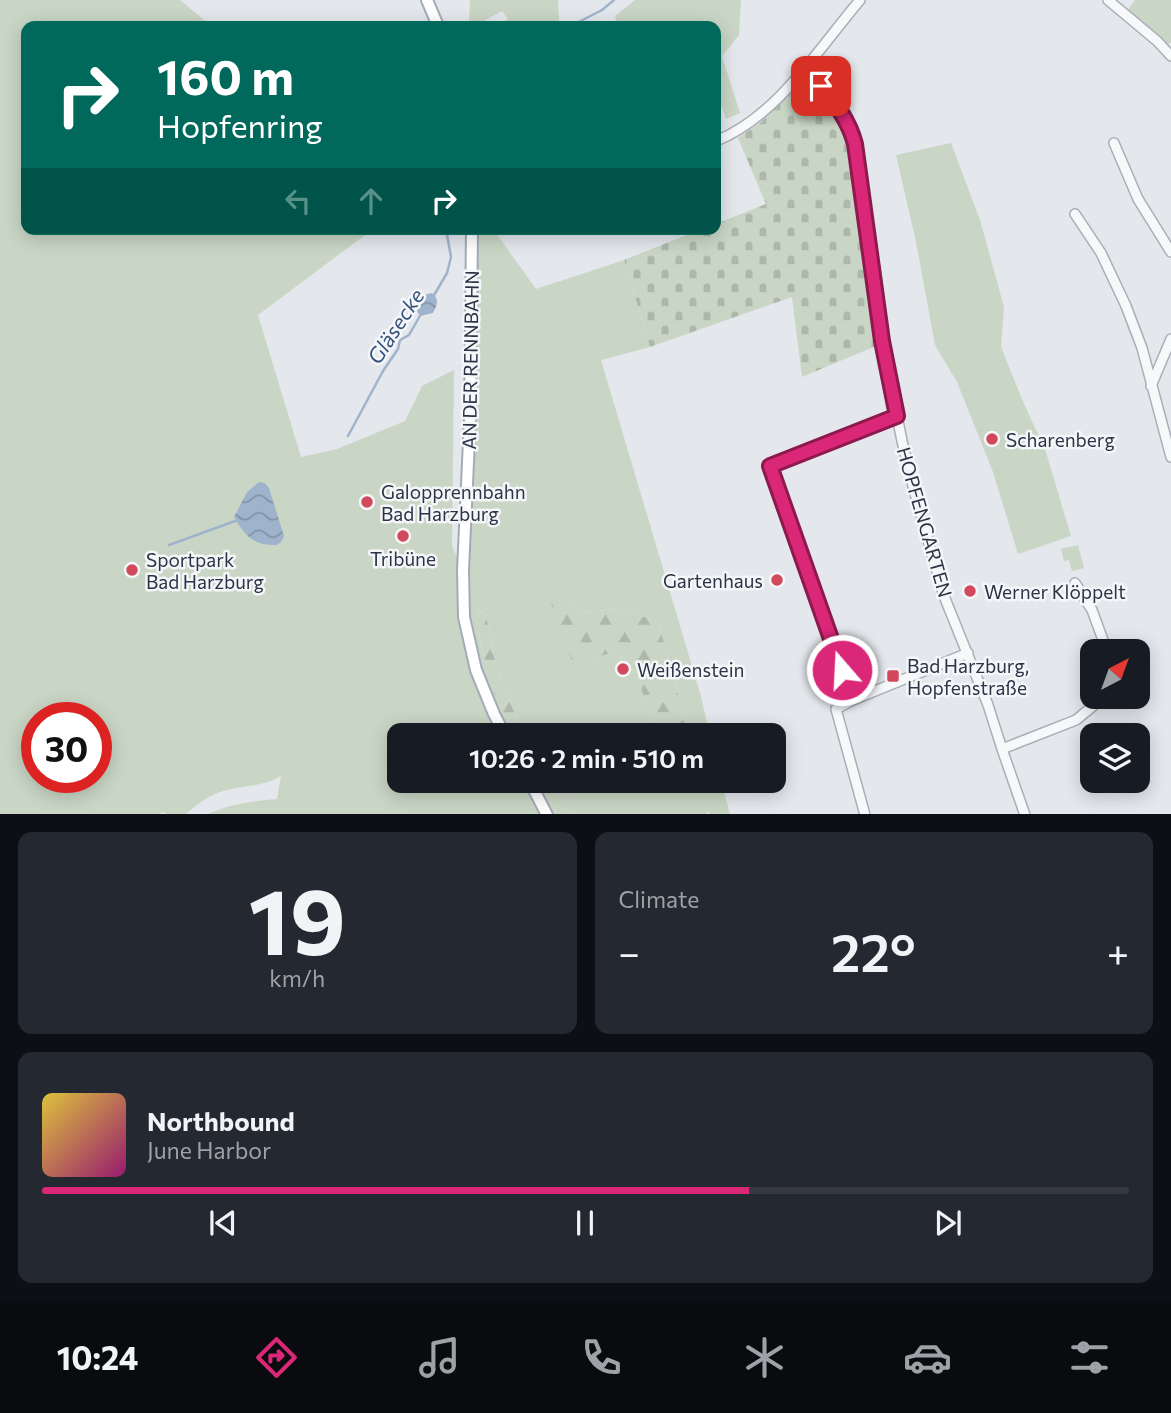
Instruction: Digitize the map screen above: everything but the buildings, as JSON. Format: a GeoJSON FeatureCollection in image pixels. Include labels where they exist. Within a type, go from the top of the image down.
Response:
{"type":"FeatureCollection","features":[{"type":"Feature","properties":{"kind":"main road"},"geometry":{"type":"LineString","coordinates":[[428,0],[436,21]]}},
{"type":"Feature","properties":{"kind":"main road","name":"AN DER RENNBAHN"},"geometry":{"type":"LineString","coordinates":[[472,235],[464,617],[476,670],[500,723]]}},
{"type":"Feature","properties":{"kind":"main road"},"geometry":{"type":"LineString","coordinates":[[535,793],[547,814]]}},
{"type":"Feature","properties":{"kind":"street"},"geometry":{"type":"LineString","coordinates":[[721,139],[764,111],[805,69],[860,0]]}},
{"type":"Feature","properties":{"kind":"street"},"geometry":{"type":"LineString","coordinates":[[1108,0],[1171,56]]}},
{"type":"Feature","properties":{"kind":"street","name":"HOPFENGARTEN"},"geometry":{"type":"LineString","coordinates":[[805,69],[837,105],[848,123],[855,144],[882,341],[914,490],[941,585],[988,705],[1025,814]]}},
{"type":"Feature","properties":{"kind":"street"},"geometry":{"type":"LineString","coordinates":[[1114,143],[1138,199],[1171,252]]}},
{"type":"Feature","properties":{"kind":"street"},"geometry":{"type":"LineString","coordinates":[[1075,215],[1101,253],[1126,306],[1142,348],[1171,457]]}},
{"type":"Feature","properties":{"kind":"street"},"geometry":{"type":"LineString","coordinates":[[1151,386],[1171,339]]}},
{"type":"Feature","properties":{"kind":"street"},"geometry":{"type":"LineString","coordinates":[[853,700],[770,466],[897,416]]}},
{"type":"Feature","properties":{"kind":"street"},"geometry":{"type":"LineString","coordinates":[[1075,583],[1092,610],[1103,639]]}},
{"type":"Feature","properties":{"kind":"street"},"geometry":{"type":"LineString","coordinates":[[865,814],[836,709],[968,653]]}},
{"type":"Feature","properties":{"kind":"street"},"geometry":{"type":"LineString","coordinates":[[1002,750],[1076,720],[1089,709]]}},
{"type":"Feature","properties":{"kind":"green space"},"geometry":{"type":"Polygon","coordinates":[[[0,0],[180,0],[205,21],[21,21],[21,235],[365,235],[258,315],[301,457],[337,449],[405,421],[422,386],[454,370],[452,546],[462,568],[471,235],[497,235],[536,289],[624,260],[650,347],[601,360],[707,723],[686,723],[658,621],[618,609],[585,612],[564,602],[576,671],[593,659],[610,653],[625,658],[636,674],[653,723],[518,723],[496,665],[486,615],[477,609],[484,656],[507,723],[387,723],[387,793],[544,793],[557,814],[208,814],[241,804],[277,799],[281,776],[268,782],[218,793],[186,814],[0,814],[0,0]]]}},
{"type":"Feature","properties":{"kind":"green space"},"geometry":{"type":"Polygon","coordinates":[[[470,0],[558,0],[558,21],[505,21],[508,19],[502,11],[484,21],[469,21],[470,0]]]}},
{"type":"Feature","properties":{"kind":"green space"},"geometry":{"type":"Polygon","coordinates":[[[635,0],[741,0],[739,35],[722,56],[740,113],[726,119],[721,104],[721,21],[616,21],[615,16],[635,0]]]}},
{"type":"Feature","properties":{"kind":"green space"},"geometry":{"type":"Polygon","coordinates":[[[1135,0],[1171,0],[1171,42],[1168,45],[1128,10],[1135,0]]]}},
{"type":"Feature","properties":{"kind":"green space"},"geometry":{"type":"Polygon","coordinates":[[[806,80],[839,120],[850,145],[852,185],[876,346],[802,377],[792,297],[650,347],[624,260],[687,235],[721,235],[721,222],[766,204],[738,138],[761,122],[806,80]]]}},
{"type":"Feature","properties":{"kind":"green space"},"geometry":{"type":"Polygon","coordinates":[[[951,143],[980,220],[1004,307],[1001,347],[1045,449],[1071,536],[1018,554],[993,472],[957,382],[935,345],[896,155],[951,143]]]}},
{"type":"Feature","properties":{"kind":"green space"},"geometry":{"type":"Polygon","coordinates":[[[1078,545],[1084,568],[1072,571],[1069,560],[1064,561],[1061,549],[1078,545]]]}},
{"type":"Feature","properties":{"kind":"green space"},"geometry":{"type":"Polygon","coordinates":[[[564,602],[585,612],[618,609],[658,621],[686,723],[653,723],[636,674],[625,658],[610,653],[593,659],[576,672],[551,603],[564,602]]]}},
{"type":"Feature","properties":{"kind":"green space"},"geometry":{"type":"Polygon","coordinates":[[[476,609],[486,615],[496,665],[518,723],[508,723],[494,690],[480,641],[476,609]]]}},
{"type":"Feature","properties":{"kind":"green space"},"geometry":{"type":"Polygon","coordinates":[[[544,793],[557,793],[569,814],[557,814],[544,793]]]}},
{"type":"Feature","properties":{"kind":"green space"},"geometry":{"type":"Polygon","coordinates":[[[557,793],[724,793],[730,814],[569,814],[557,793]]]}},
{"type":"Feature","properties":{"kind":"water"},"geometry":{"type":"Polygon","coordinates":[[[432,293],[437,300],[433,313],[420,316],[417,311],[420,296],[432,293]]]}},
{"type":"Feature","properties":{"kind":"water"},"geometry":{"type":"Polygon","coordinates":[[[259,482],[265,483],[269,488],[284,536],[277,545],[262,544],[251,539],[234,517],[247,492],[259,482]]]}},
{"type":"Feature","properties":{"kind":"waterway","name":"Gläsecke"},"geometry":{"type":"LineString","coordinates":[[581,21],[614,0]]}},
{"type":"Feature","properties":{"kind":"waterway","name":"Gläsecke"},"geometry":{"type":"LineString","coordinates":[[433,297],[447,273],[451,257],[447,235]]}},
{"type":"Feature","properties":{"kind":"waterway","name":"Gläsecke"},"geometry":{"type":"LineString","coordinates":[[348,436],[398,349],[400,340],[409,335],[421,314]]}},
{"type":"Feature","properties":{"kind":"waterway","name":"Gläsecke"},"geometry":{"type":"LineString","coordinates":[[169,545],[238,520]]}},
{"type":"Feature","properties":{"kind":"place","name":"Scharenberg"},"geometry":{"type":"Point","coordinates":[992,439]}},
{"type":"Feature","properties":{"kind":"place","name":"Galopprennbahn Bad Harzburg"},"geometry":{"type":"Point","coordinates":[367,502]}},
{"type":"Feature","properties":{"kind":"place","name":"Tribüne"},"geometry":{"type":"Point","coordinates":[403,536]}},
{"type":"Feature","properties":{"kind":"place","name":"Sportpark Bad Harzburg"},"geometry":{"type":"Point","coordinates":[132,570]}},
{"type":"Feature","properties":{"kind":"place","name":"Gartenhaus"},"geometry":{"type":"Point","coordinates":[777,580]}},
{"type":"Feature","properties":{"kind":"place","name":"Werner Klöppelt"},"geometry":{"type":"Point","coordinates":[970,591]}},
{"type":"Feature","properties":{"kind":"place","name":"Weißenstein"},"geometry":{"type":"Point","coordinates":[623,669]}},
{"type":"Feature","properties":{"kind":"place","name":"Bad Harzburg, Hopfenstraße"},"geometry":{"type":"Point","coordinates":[893,676]}},
{"type":"Feature","properties":{"kind":"route"},"geometry":{"type":"LineString","coordinates":[[821,86],[848,123],[855,144],[882,341],[897,416],[770,466],[842,670]]}}]}
